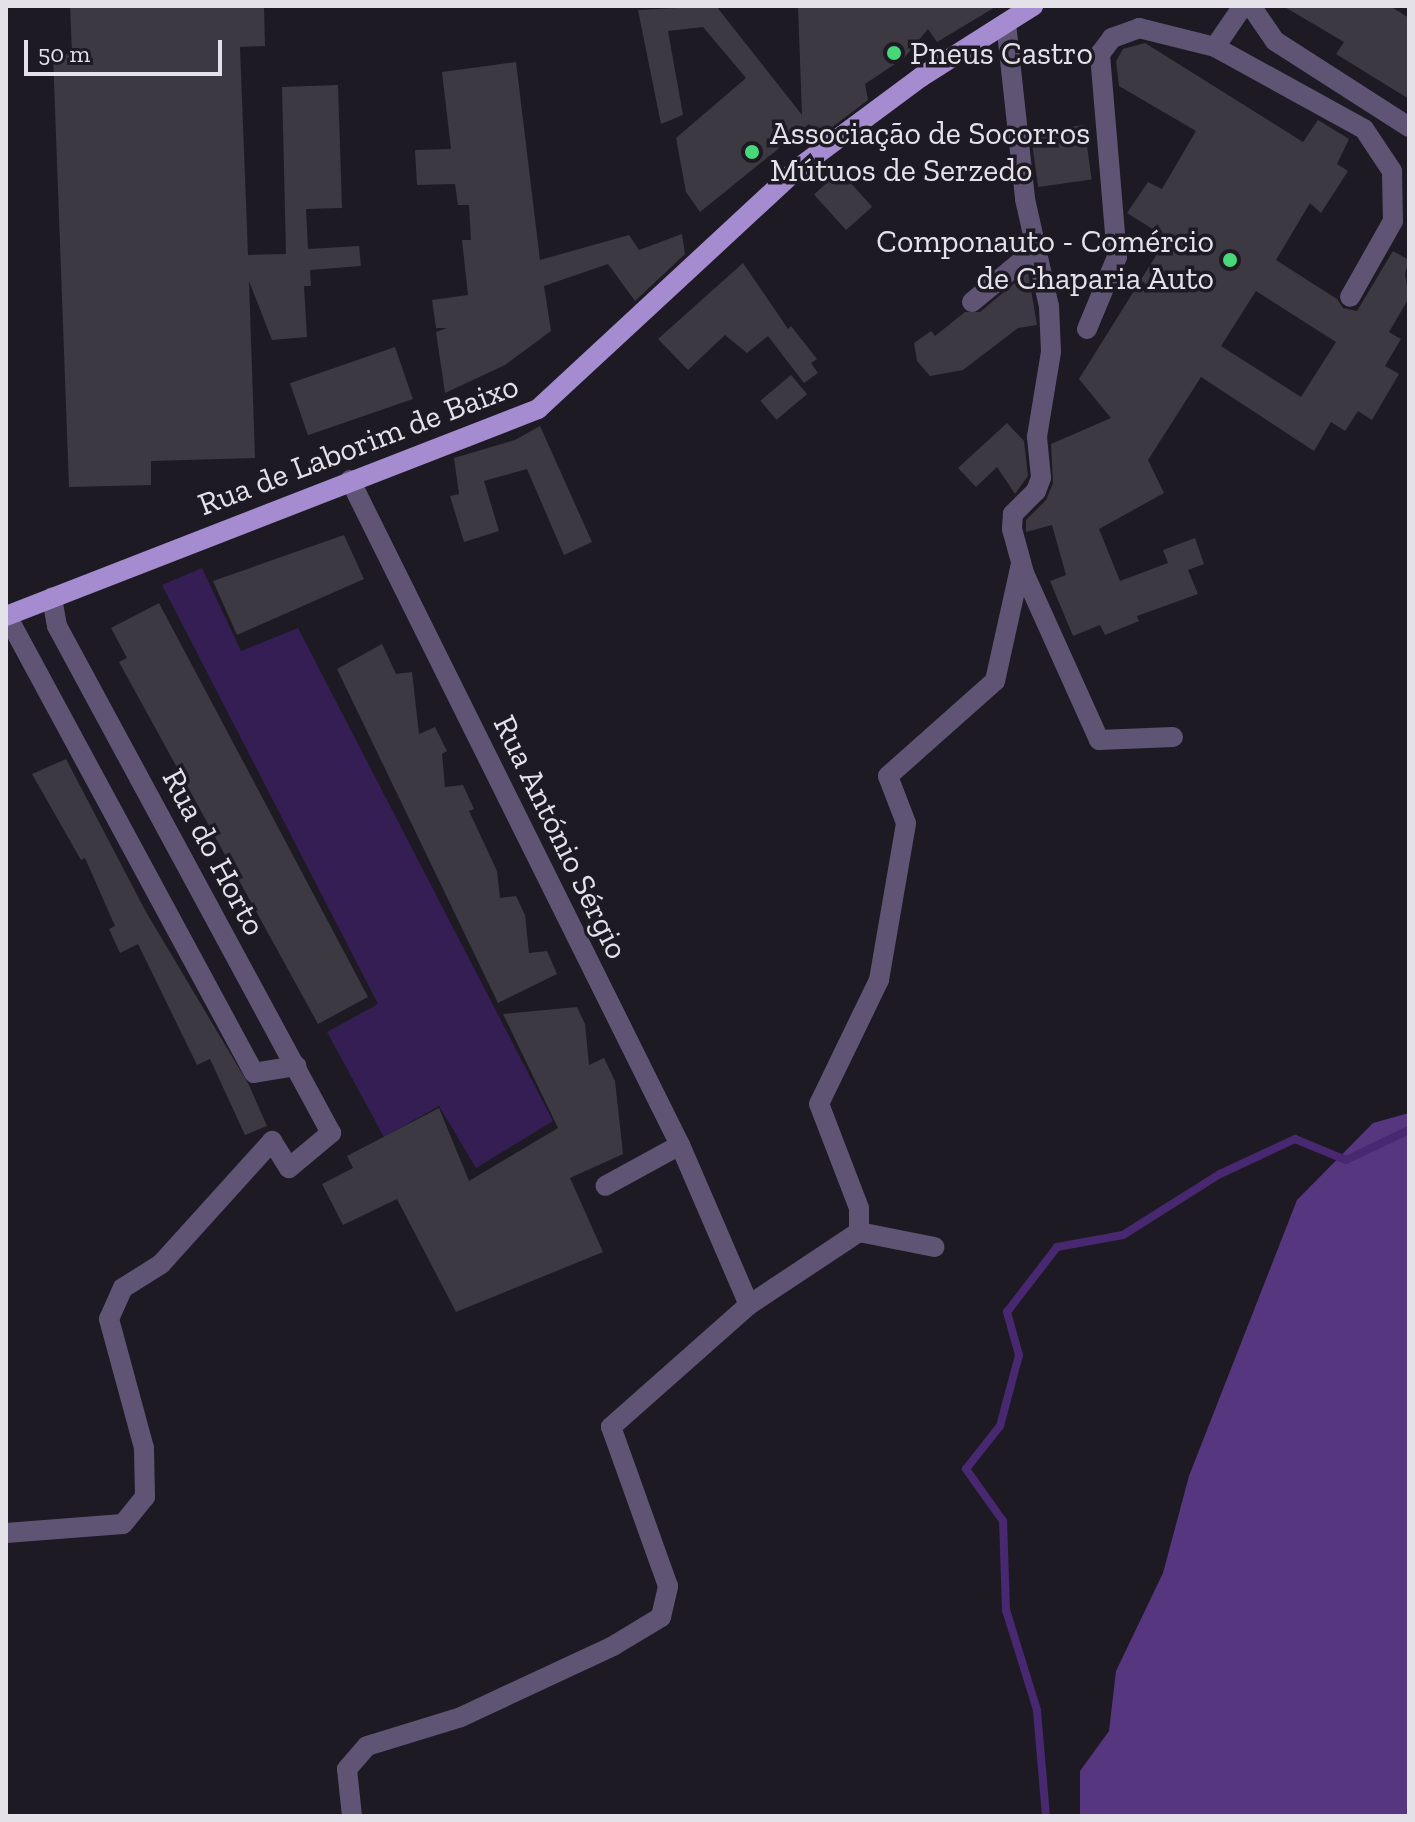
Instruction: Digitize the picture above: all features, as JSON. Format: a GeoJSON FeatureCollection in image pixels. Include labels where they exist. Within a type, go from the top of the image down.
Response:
{"type":"FeatureCollection","features":[{"type":"Feature","properties":{"kind":"main road","name":"Rua de Laborim de Baixo"},"geometry":{"type":"LineString","coordinates":[[7,616],[538,409],[797,169],[921,77],[1033,6]]}},
{"type":"Feature","properties":{"kind":"street"},"geometry":{"type":"LineString","coordinates":[[1215,47],[1243,6]]}},
{"type":"Feature","properties":{"kind":"street"},"geometry":{"type":"LineString","coordinates":[[1251,6],[1275,41],[1409,127]]}},
{"type":"Feature","properties":{"kind":"street"},"geometry":{"type":"LineString","coordinates":[[1006,23],[1011,95],[1036,249],[1049,306],[1051,352],[1037,437],[1041,478],[1036,491],[1013,514],[1021,564],[1099,740],[1173,737]]}},
{"type":"Feature","properties":{"kind":"street"},"geometry":{"type":"LineString","coordinates":[[1087,329],[1117,257],[1100,54],[1112,38],[1139,28],[1215,47],[1364,129],[1392,171],[1393,221],[1350,297]]}},
{"type":"Feature","properties":{"kind":"street"},"geometry":{"type":"LineString","coordinates":[[972,302],[1036,249]]}},
{"type":"Feature","properties":{"kind":"street","name":"Rua António Sérgio"},"geometry":{"type":"LineString","coordinates":[[350,480],[680,1145],[749,1305]]}},
{"type":"Feature","properties":{"kind":"street"},"geometry":{"type":"LineString","coordinates":[[859,1232],[859,1208],[819,1104],[879,980],[906,823],[888,776],[995,681],[1021,564]]}},
{"type":"Feature","properties":{"kind":"street","name":"Rua do Horto"},"geometry":{"type":"LineString","coordinates":[[6,1533],[123,1524],[145,1497],[144,1448],[109,1319],[123,1288],[161,1264],[272,1141],[289,1168],[331,1133],[57,626],[52,597]]}},
{"type":"Feature","properties":{"kind":"street"},"geometry":{"type":"LineString","coordinates":[[7,616],[254,1073],[296,1066]]}},
{"type":"Feature","properties":{"kind":"street"},"geometry":{"type":"LineString","coordinates":[[605,1186],[680,1145]]}},
{"type":"Feature","properties":{"kind":"street"},"geometry":{"type":"LineString","coordinates":[[352,1816],[347,1769],[367,1746],[461,1717],[613,1646],[661,1617],[668,1586],[611,1427],[749,1305],[859,1232],[935,1247]]}},
{"type":"Feature","properties":{"kind":"shaded area"},"geometry":{"type":"Polygon","coordinates":[[[202,568],[241,651],[298,628],[553,1121],[476,1168],[439,1106],[384,1137],[327,1032],[378,1004],[162,585],[202,568]]]}},
{"type":"Feature","properties":{"kind":"shaded area"},"geometry":{"type":"Polygon","coordinates":[[[1409,1113],[1409,1816],[1080,1816],[1080,1771],[1109,1731],[1116,1671],[1163,1573],[1189,1476],[1297,1200],[1373,1123],[1409,1113]]]}},
{"type":"Feature","properties":{"kind":"building"},"geometry":{"type":"Polygon","coordinates":[[[70,6],[264,6],[265,46],[240,47],[248,255],[286,254],[282,87],[338,85],[342,208],[306,209],[308,249],[359,246],[361,266],[310,270],[311,286],[304,286],[307,337],[272,340],[249,281],[255,458],[151,461],[151,485],[69,487],[53,54],[72,54],[70,6]]]}},
{"type":"Feature","properties":{"kind":"building"},"geometry":{"type":"Polygon","coordinates":[[[716,6],[802,115],[798,6],[997,6],[937,42],[928,29],[904,58],[865,84],[868,100],[819,137],[809,124],[700,212],[686,192],[676,138],[746,78],[703,27],[668,31],[683,115],[661,124],[638,10],[716,6]]]}},
{"type":"Feature","properties":{"kind":"building"},"geometry":{"type":"Polygon","coordinates":[[[1283,6],[1390,6],[1409,18],[1409,99],[1336,54],[1344,42],[1283,6]]]}},
{"type":"Feature","properties":{"kind":"building"},"geometry":{"type":"Polygon","coordinates":[[[1145,43],[1303,142],[1318,120],[1349,139],[1337,164],[1348,171],[1321,213],[1310,203],[1276,260],[1337,299],[1343,308],[1357,311],[1393,251],[1409,260],[1405,274],[1409,298],[1389,332],[1401,339],[1385,366],[1399,374],[1372,420],[1358,411],[1345,431],[1331,422],[1314,451],[1201,377],[1148,460],[1164,493],[1099,529],[1120,581],[1168,563],[1163,550],[1195,538],[1204,564],[1188,570],[1198,594],[1137,616],[1139,621],[1105,635],[1100,625],[1073,636],[1050,581],[1066,575],[1052,525],[1026,532],[1026,520],[1046,500],[1053,483],[1051,444],[1111,418],[1079,379],[1167,238],[1127,213],[1148,182],[1162,189],[1196,131],[1119,86],[1116,61],[1123,49],[1145,43]],[[1256,291],[1221,346],[1301,397],[1336,342],[1256,291]]]}},
{"type":"Feature","properties":{"kind":"building"},"geometry":{"type":"Polygon","coordinates":[[[516,62],[540,260],[629,235],[639,250],[682,234],[685,254],[635,301],[608,264],[544,286],[551,331],[505,365],[445,393],[436,332],[447,328],[436,328],[432,300],[468,295],[462,240],[471,240],[469,205],[458,205],[455,184],[417,185],[415,150],[451,149],[442,72],[516,62]]]}},
{"type":"Feature","properties":{"kind":"building"},"geometry":{"type":"Polygon","coordinates":[[[1084,125],[1092,179],[1038,187],[1031,133],[1084,125]]]}},
{"type":"Feature","properties":{"kind":"building"},"geometry":{"type":"Polygon","coordinates":[[[840,171],[872,207],[846,230],[814,194],[840,171]]]}},
{"type":"Feature","properties":{"kind":"building"},"geometry":{"type":"Polygon","coordinates":[[[743,263],[788,329],[791,326],[817,359],[811,363],[818,373],[804,383],[768,336],[747,353],[725,335],[688,370],[658,339],[743,263]]]}},
{"type":"Feature","properties":{"kind":"building"},"geometry":{"type":"Polygon","coordinates":[[[1028,272],[1037,325],[1018,328],[963,370],[930,376],[917,361],[914,343],[931,331],[935,336],[965,312],[980,312],[1028,272]]]}},
{"type":"Feature","properties":{"kind":"building"},"geometry":{"type":"Polygon","coordinates":[[[395,347],[413,399],[308,435],[290,383],[395,347]]]}},
{"type":"Feature","properties":{"kind":"building"},"geometry":{"type":"Polygon","coordinates":[[[791,375],[807,394],[776,420],[760,401],[791,375]]]}},
{"type":"Feature","properties":{"kind":"building"},"geometry":{"type":"Polygon","coordinates":[[[1007,423],[1024,441],[1028,476],[1015,494],[997,467],[976,487],[958,468],[1007,423]]]}},
{"type":"Feature","properties":{"kind":"building"},"geometry":{"type":"Polygon","coordinates":[[[540,426],[592,542],[564,555],[527,469],[484,481],[499,531],[464,542],[450,496],[459,494],[454,458],[515,440],[540,426]]]}},
{"type":"Feature","properties":{"kind":"building"},"geometry":{"type":"Polygon","coordinates":[[[344,535],[364,579],[237,635],[213,581],[344,535]]]}},
{"type":"Feature","properties":{"kind":"building"},"geometry":{"type":"Polygon","coordinates":[[[159,603],[368,997],[318,1024],[119,662],[127,658],[111,628],[159,603]]]}},
{"type":"Feature","properties":{"kind":"building"},"geometry":{"type":"Polygon","coordinates":[[[382,644],[396,674],[412,672],[419,734],[435,727],[447,751],[442,754],[445,787],[463,785],[474,809],[469,811],[497,871],[500,898],[516,896],[525,915],[529,953],[547,951],[557,974],[498,1003],[337,669],[382,644]]]}},
{"type":"Feature","properties":{"kind":"building"},"geometry":{"type":"Polygon","coordinates":[[[66,759],[146,912],[249,1085],[267,1126],[245,1135],[210,1059],[197,1065],[138,944],[120,953],[109,929],[115,926],[85,858],[81,860],[32,774],[66,759]]]}},
{"type":"Feature","properties":{"kind":"building"},"geometry":{"type":"Polygon","coordinates":[[[577,1007],[585,1024],[589,1065],[604,1058],[615,1081],[623,1154],[570,1178],[603,1252],[456,1312],[397,1199],[343,1225],[322,1184],[353,1168],[347,1156],[439,1108],[469,1181],[558,1128],[503,1014],[577,1007]]]}},
{"type":"Feature","properties":{"kind":"waterway"},"geometry":{"type":"LineString","coordinates":[[1046,1816],[1037,1710],[1006,1610],[1003,1521],[966,1469],[1000,1426],[1019,1355],[1007,1312],[1057,1247],[1123,1235],[1220,1174],[1295,1139],[1346,1160],[1409,1130]]}},
{"type":"Feature","properties":{"kind":"place","name":"Pneus Castro"},"geometry":{"type":"Point","coordinates":[894,53]}},
{"type":"Feature","properties":{"kind":"place","name":"Associação de Socorros Mútuos de Serzedo"},"geometry":{"type":"Point","coordinates":[752,152]}},
{"type":"Feature","properties":{"kind":"place","name":"Componauto - Comércio de Chaparia Auto"},"geometry":{"type":"Point","coordinates":[1230,260]}}]}
